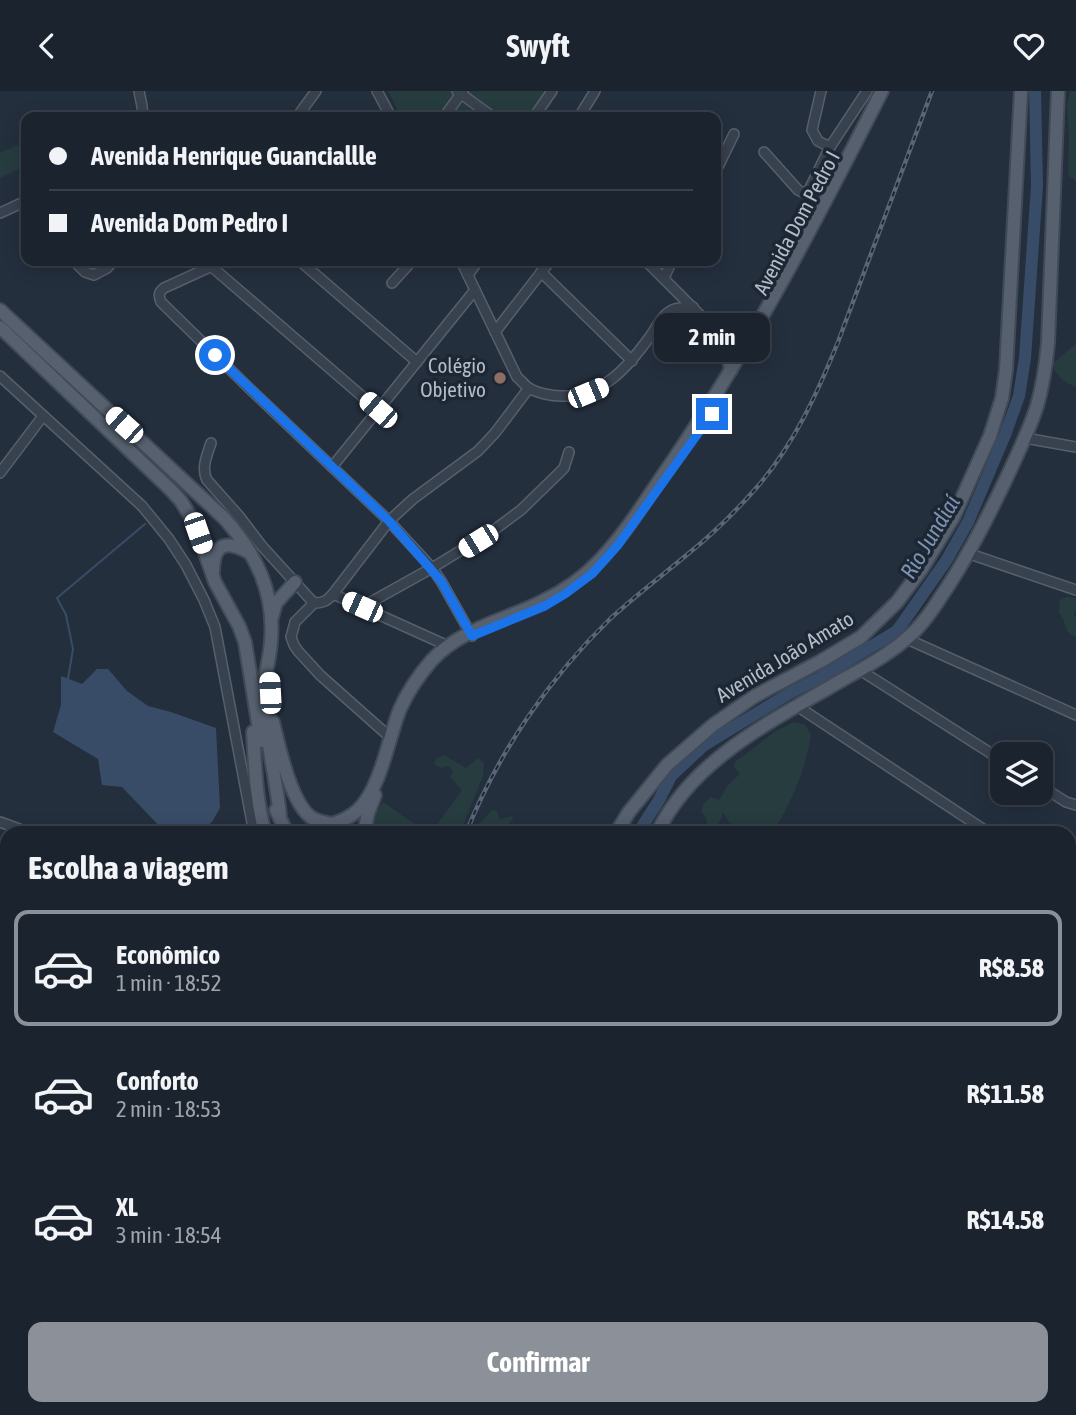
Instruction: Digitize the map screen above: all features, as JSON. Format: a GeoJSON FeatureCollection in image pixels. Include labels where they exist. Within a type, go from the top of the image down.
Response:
{"type":"FeatureCollection","features":[{"type":"Feature","properties":{"kind":"main road","name":"Avenida João Amato"},"geometry":{"type":"LineString","coordinates":[[620,826],[667,765],[713,725],[755,696],[861,637],[897,602],[921,571],[954,516],[990,436],[1002,398],[1006,370],[1021,91]]}},
{"type":"Feature","properties":{"kind":"main road"},"geometry":{"type":"LineString","coordinates":[[660,826],[685,790],[724,753],[907,639],[929,615],[985,521],[1025,438],[1037,406],[1045,371],[1058,91]]}},
{"type":"Feature","properties":{"kind":"main road","name":"Avenida Dom Pedro I"},"geometry":{"type":"LineString","coordinates":[[384,766],[400,710],[416,681],[433,659],[447,646],[542,602],[576,582],[599,561],[638,510],[731,370],[735,349],[749,340],[886,92]]}},
{"type":"Feature","properties":{"kind":"main road","name":"Avenida Dom Pedro I"},"geometry":{"type":"LineString","coordinates":[[393,739],[418,685],[449,651],[471,634],[545,606],[565,594],[592,574],[618,545],[712,414],[735,349],[848,170],[886,92]]}},
{"type":"Feature","properties":{"kind":"main road"},"geometry":{"type":"LineString","coordinates":[[0,310],[225,519],[251,553],[269,601],[273,723],[288,775],[297,801],[306,814],[334,826]]}},
{"type":"Feature","properties":{"kind":"main road"},"geometry":{"type":"LineString","coordinates":[[0,327],[181,501],[195,524],[217,588],[245,642],[265,771],[274,805],[284,826]]}},
{"type":"Feature","properties":{"kind":"main road"},"geometry":{"type":"LineString","coordinates":[[731,370],[735,349]]}},
{"type":"Feature","properties":{"kind":"main road"},"geometry":{"type":"LineString","coordinates":[[225,519],[244,523]]}},
{"type":"Feature","properties":{"kind":"main road"},"geometry":{"type":"LineString","coordinates":[[212,575],[216,551],[222,546],[231,544],[251,553]]}},
{"type":"Feature","properties":{"kind":"main road"},"geometry":{"type":"LineString","coordinates":[[271,621],[276,603],[295,582]]}},
{"type":"Feature","properties":{"kind":"main road"},"geometry":{"type":"LineString","coordinates":[[270,652],[264,695],[280,817]]}},
{"type":"Feature","properties":{"kind":"main road"},"geometry":{"type":"LineString","coordinates":[[253,693],[257,790],[264,826]]}},
{"type":"Feature","properties":{"kind":"main road"},"geometry":{"type":"LineString","coordinates":[[329,825],[347,819],[359,810],[384,766]]}},
{"type":"Feature","properties":{"kind":"main road"},"geometry":{"type":"LineString","coordinates":[[365,826],[384,766]]}},
{"type":"Feature","properties":{"kind":"street"},"geometry":{"type":"LineString","coordinates":[[138,91],[143,112]]}},
{"type":"Feature","properties":{"kind":"street"},"geometry":{"type":"LineString","coordinates":[[301,112],[316,91]]}},
{"type":"Feature","properties":{"kind":"street"},"geometry":{"type":"LineString","coordinates":[[377,91],[388,112]]}},
{"type":"Feature","properties":{"kind":"street"},"geometry":{"type":"LineString","coordinates":[[537,112],[552,91]]}},
{"type":"Feature","properties":{"kind":"street"},"geometry":{"type":"LineString","coordinates":[[582,112],[595,91]]}},
{"type":"Feature","properties":{"kind":"street"},"geometry":{"type":"LineString","coordinates":[[821,91],[811,130],[818,141],[830,147]]}},
{"type":"Feature","properties":{"kind":"street"},"geometry":{"type":"LineString","coordinates":[[764,152],[798,190],[804,193],[809,190],[830,147],[867,91]]}},
{"type":"Feature","properties":{"kind":"street"},"geometry":{"type":"LineString","coordinates":[[447,112],[460,92],[486,112]]}},
{"type":"Feature","properties":{"kind":"street"},"geometry":{"type":"LineString","coordinates":[[721,161],[734,134]]}},
{"type":"Feature","properties":{"kind":"street"},"geometry":{"type":"LineString","coordinates":[[0,213],[21,206]]}},
{"type":"Feature","properties":{"kind":"street"},"geometry":{"type":"LineString","coordinates":[[79,266],[94,275],[109,266]]}},
{"type":"Feature","properties":{"kind":"street"},"geometry":{"type":"LineString","coordinates":[[306,266],[417,362]]}},
{"type":"Feature","properties":{"kind":"street"},"geometry":{"type":"LineString","coordinates":[[392,283],[407,266]]}},
{"type":"Feature","properties":{"kind":"street"},"geometry":{"type":"LineString","coordinates":[[464,266],[517,377],[529,388],[551,395],[571,397],[603,386],[632,361],[663,317],[672,310],[693,307]]}},
{"type":"Feature","properties":{"kind":"street"},"geometry":{"type":"LineString","coordinates":[[468,275],[474,266]]}},
{"type":"Feature","properties":{"kind":"street"},"geometry":{"type":"LineString","coordinates":[[495,332],[546,266]]}},
{"type":"Feature","properties":{"kind":"street"},"geometry":{"type":"LineString","coordinates":[[651,266],[735,349]]}},
{"type":"Feature","properties":{"kind":"street"},"geometry":{"type":"LineString","coordinates":[[664,278],[670,266]]}},
{"type":"Feature","properties":{"kind":"street"},"geometry":{"type":"LineString","coordinates":[[378,410],[212,267],[160,292],[159,297],[164,306],[389,521],[432,568],[471,634]]}},
{"type":"Feature","properties":{"kind":"street"},"geometry":{"type":"LineString","coordinates":[[541,272],[632,361]]}},
{"type":"Feature","properties":{"kind":"street"},"geometry":{"type":"LineString","coordinates":[[332,467],[475,290]]}},
{"type":"Feature","properties":{"kind":"street"},"geometry":{"type":"LineString","coordinates":[[0,376],[142,506],[186,565],[215,627],[253,826]]}},
{"type":"Feature","properties":{"kind":"street"},"geometry":{"type":"LineString","coordinates":[[393,739],[320,675],[298,652],[291,637],[295,622],[314,603],[324,602],[333,594],[389,521],[413,499],[478,451],[529,388]]}},
{"type":"Feature","properties":{"kind":"street"},"geometry":{"type":"LineString","coordinates":[[0,473],[43,416]]}},
{"type":"Feature","properties":{"kind":"street"},"geometry":{"type":"LineString","coordinates":[[1025,438],[1076,447]]}},
{"type":"Feature","properties":{"kind":"street"},"geometry":{"type":"LineString","coordinates":[[211,443],[204,468],[207,480],[314,603]]}},
{"type":"Feature","properties":{"kind":"street"},"geometry":{"type":"LineString","coordinates":[[362,607],[432,568],[522,510],[564,468],[569,452]]}},
{"type":"Feature","properties":{"kind":"street"},"geometry":{"type":"LineString","coordinates":[[967,553],[1076,590]]}},
{"type":"Feature","properties":{"kind":"street"},"geometry":{"type":"LineString","coordinates":[[333,594],[447,646]]}},
{"type":"Feature","properties":{"kind":"street"},"geometry":{"type":"LineString","coordinates":[[907,639],[1076,715]]}},
{"type":"Feature","properties":{"kind":"street"},"geometry":{"type":"LineString","coordinates":[[860,670],[990,753]]}},
{"type":"Feature","properties":{"kind":"street"},"geometry":{"type":"LineString","coordinates":[[797,706],[978,826]]}},
{"type":"Feature","properties":{"kind":"street"},"geometry":{"type":"LineString","coordinates":[[1053,794],[1076,805]]}},
{"type":"Feature","properties":{"kind":"green space"},"geometry":{"type":"Polygon","coordinates":[[[388,91],[546,91],[531,112],[398,112],[388,91]]]}},
{"type":"Feature","properties":{"kind":"green space"},"geometry":{"type":"Polygon","coordinates":[[[1070,91],[1076,91],[1076,181],[1068,176],[1067,106],[1070,91]]]}},
{"type":"Feature","properties":{"kind":"green space"},"geometry":{"type":"Polygon","coordinates":[[[21,143],[21,168],[0,178],[0,153],[21,143]]]}},
{"type":"Feature","properties":{"kind":"green space"},"geometry":{"type":"Polygon","coordinates":[[[1076,344],[1076,387],[1061,379],[1052,364],[1076,344]]]}},
{"type":"Feature","properties":{"kind":"green space"},"geometry":{"type":"Polygon","coordinates":[[[1067,597],[1076,598],[1076,637],[1068,632],[1059,613],[1060,600],[1067,597]]]}},
{"type":"Feature","properties":{"kind":"green space"},"geometry":{"type":"Polygon","coordinates":[[[794,722],[805,725],[811,735],[798,784],[777,826],[736,826],[729,822],[723,812],[717,826],[707,826],[701,811],[704,803],[711,797],[719,800],[728,785],[740,774],[734,767],[735,762],[776,731],[794,722]]]}},
{"type":"Feature","properties":{"kind":"green space"},"geometry":{"type":"Polygon","coordinates":[[[444,755],[466,768],[478,758],[484,763],[483,776],[463,826],[436,826],[462,790],[450,777],[453,771],[448,765],[442,768],[434,764],[436,759],[444,755]]]}},
{"type":"Feature","properties":{"kind":"green space"},"geometry":{"type":"Polygon","coordinates":[[[383,802],[418,826],[372,826],[375,814],[383,802]]]}},
{"type":"Feature","properties":{"kind":"green space"},"geometry":{"type":"Polygon","coordinates":[[[496,810],[500,819],[512,816],[513,820],[509,826],[478,826],[491,811],[496,810]]]}},
{"type":"Feature","properties":{"kind":"water"},"geometry":{"type":"Polygon","coordinates":[[[97,669],[108,669],[127,691],[148,706],[216,728],[220,808],[212,822],[207,826],[159,826],[122,787],[102,785],[98,759],[53,732],[61,705],[61,676],[82,684],[97,669]]]}},
{"type":"Feature","properties":{"kind":"waterway","name":"Rio Jundiaí"},"geometry":{"type":"LineString","coordinates":[[642,826],[671,776],[703,746],[897,631],[946,561],[968,522],[1019,396],[1025,358],[1037,186],[1035,91]]}},
{"type":"Feature","properties":{"kind":"waterway"},"geometry":{"type":"LineString","coordinates":[[68,679],[73,649],[66,615],[57,598],[145,524]]}},
{"type":"Feature","properties":{"kind":"railway"},"geometry":{"type":"LineString","coordinates":[[469,826],[493,774],[527,718],[588,641],[611,618],[725,521],[758,486],[783,453],[804,418],[838,342],[932,91]]}},
{"type":"Feature","properties":{"kind":"place","name":"Colégio Objetivo"},"geometry":{"type":"Point","coordinates":[500,378]}},
{"type":"Feature","properties":{"kind":"route"},"geometry":{"type":"LineString","coordinates":[[215,355],[389,521],[432,568],[472,636],[545,606],[592,574],[618,545],[712,414]]}}]}
